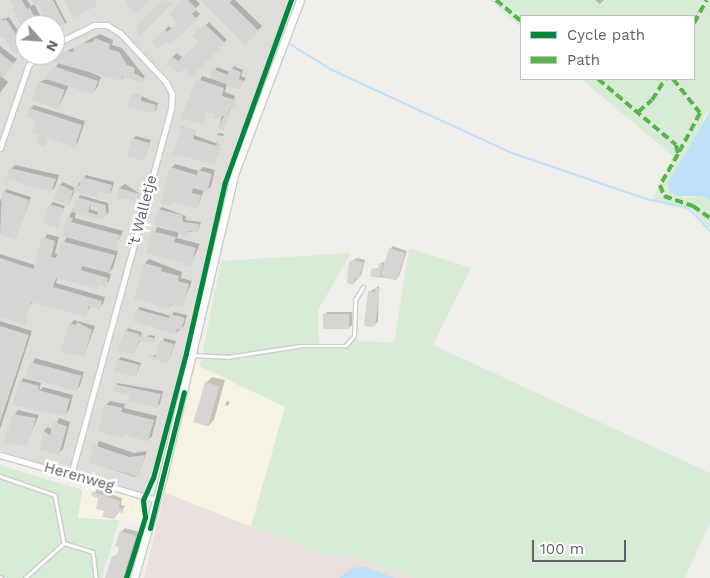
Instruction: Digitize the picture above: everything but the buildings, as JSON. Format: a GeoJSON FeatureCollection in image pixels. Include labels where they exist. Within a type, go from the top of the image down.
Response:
{"type":"FeatureCollection","features":[{"type":"Feature","properties":{"kind":"street"},"geometry":{"type":"LineString","coordinates":[[134,578],[157,500],[235,172],[300,0]]}},
{"type":"Feature","properties":{"kind":"street","name":"'t Walletje"},"geometry":{"type":"LineString","coordinates":[[65,39],[94,25],[107,25],[120,33],[166,82],[172,94],[171,109],[71,474]]}},
{"type":"Feature","properties":{"kind":"street"},"geometry":{"type":"LineString","coordinates":[[0,148],[29,65]]}},
{"type":"Feature","properties":{"kind":"street","name":"Herenweg"},"geometry":{"type":"LineString","coordinates":[[0,455],[157,500]]}},
{"type":"Feature","properties":{"kind":"lane"},"geometry":{"type":"LineString","coordinates":[[193,355],[227,356],[299,346],[331,348],[345,346],[354,336],[355,300],[364,287]]}},
{"type":"Feature","properties":{"kind":"lane"},"geometry":{"type":"LineString","coordinates":[[0,476],[55,495],[64,543]]}},
{"type":"Feature","properties":{"kind":"lane"},"geometry":{"type":"LineString","coordinates":[[25,578],[64,543]]}},
{"type":"Feature","properties":{"kind":"lane"},"geometry":{"type":"LineString","coordinates":[[64,543],[92,552],[96,578]]}},
{"type":"Feature","properties":{"kind":"shaded area"},"geometry":{"type":"Polygon","coordinates":[[[0,0],[290,0],[226,173],[188,344],[151,477],[143,493],[0,451],[0,0]]]}},
{"type":"Feature","properties":{"kind":"shaded area"},"geometry":{"type":"Polygon","coordinates":[[[196,366],[285,407],[251,526],[165,493],[196,366]]]}},
{"type":"Feature","properties":{"kind":"shaded area"},"geometry":{"type":"Polygon","coordinates":[[[83,480],[141,500],[143,522],[77,518],[83,480]]]}},
{"type":"Feature","properties":{"kind":"shaded area"},"geometry":{"type":"Polygon","coordinates":[[[165,493],[336,560],[346,554],[415,578],[144,578],[165,493]]]}},
{"type":"Feature","properties":{"kind":"green space"},"geometry":{"type":"Polygon","coordinates":[[[490,0],[710,0],[710,111],[707,112],[670,192],[685,198],[700,196],[710,200],[710,228],[689,207],[652,200],[673,156],[582,80],[695,80],[695,15],[520,15],[520,26],[490,0]]]}},
{"type":"Feature","properties":{"kind":"green space"},"geometry":{"type":"Polygon","coordinates":[[[409,248],[471,268],[433,345],[710,473],[710,522],[685,578],[415,578],[346,554],[336,560],[251,526],[285,407],[200,366],[221,261],[351,253],[318,310],[319,347],[337,348],[352,340],[394,343],[409,248]]]}},
{"type":"Feature","properties":{"kind":"green space"},"geometry":{"type":"Polygon","coordinates":[[[0,465],[82,490],[78,518],[119,520],[102,578],[0,578],[0,465]]]}},
{"type":"Feature","properties":{"kind":"water"},"geometry":{"type":"Polygon","coordinates":[[[710,111],[710,200],[700,196],[677,196],[670,192],[668,183],[710,111]]]}},
{"type":"Feature","properties":{"kind":"water"},"geometry":{"type":"Polygon","coordinates":[[[366,567],[394,578],[339,578],[350,569],[366,567]]]}},
{"type":"Feature","properties":{"kind":"waterway"},"geometry":{"type":"LineString","coordinates":[[288,43],[332,70],[512,153],[646,199],[688,208],[710,231]]}},
{"type":"Feature","properties":{"kind":"marked path"},"geometry":{"type":"LineString","coordinates":[[496,0],[520,20]]}},
{"type":"Feature","properties":{"kind":"marked path"},"geometry":{"type":"LineString","coordinates":[[695,21],[707,0]]}},
{"type":"Feature","properties":{"kind":"marked path"},"geometry":{"type":"LineString","coordinates":[[599,80],[676,145],[678,154],[660,185],[664,196],[693,206],[710,218]]}},
{"type":"Feature","properties":{"kind":"marked path"},"geometry":{"type":"LineString","coordinates":[[638,112],[652,100],[664,80]]}},
{"type":"Feature","properties":{"kind":"marked path"},"geometry":{"type":"LineString","coordinates":[[674,80],[700,113],[678,154]]}},
{"type":"Feature","properties":{"kind":"cycle path"},"geometry":{"type":"LineString","coordinates":[[126,578],[145,517],[143,500],[153,478],[186,353],[225,182],[291,0]]}},
{"type":"Feature","properties":{"kind":"cycle path"},"geometry":{"type":"LineString","coordinates":[[150,528],[184,392]]}}]}
